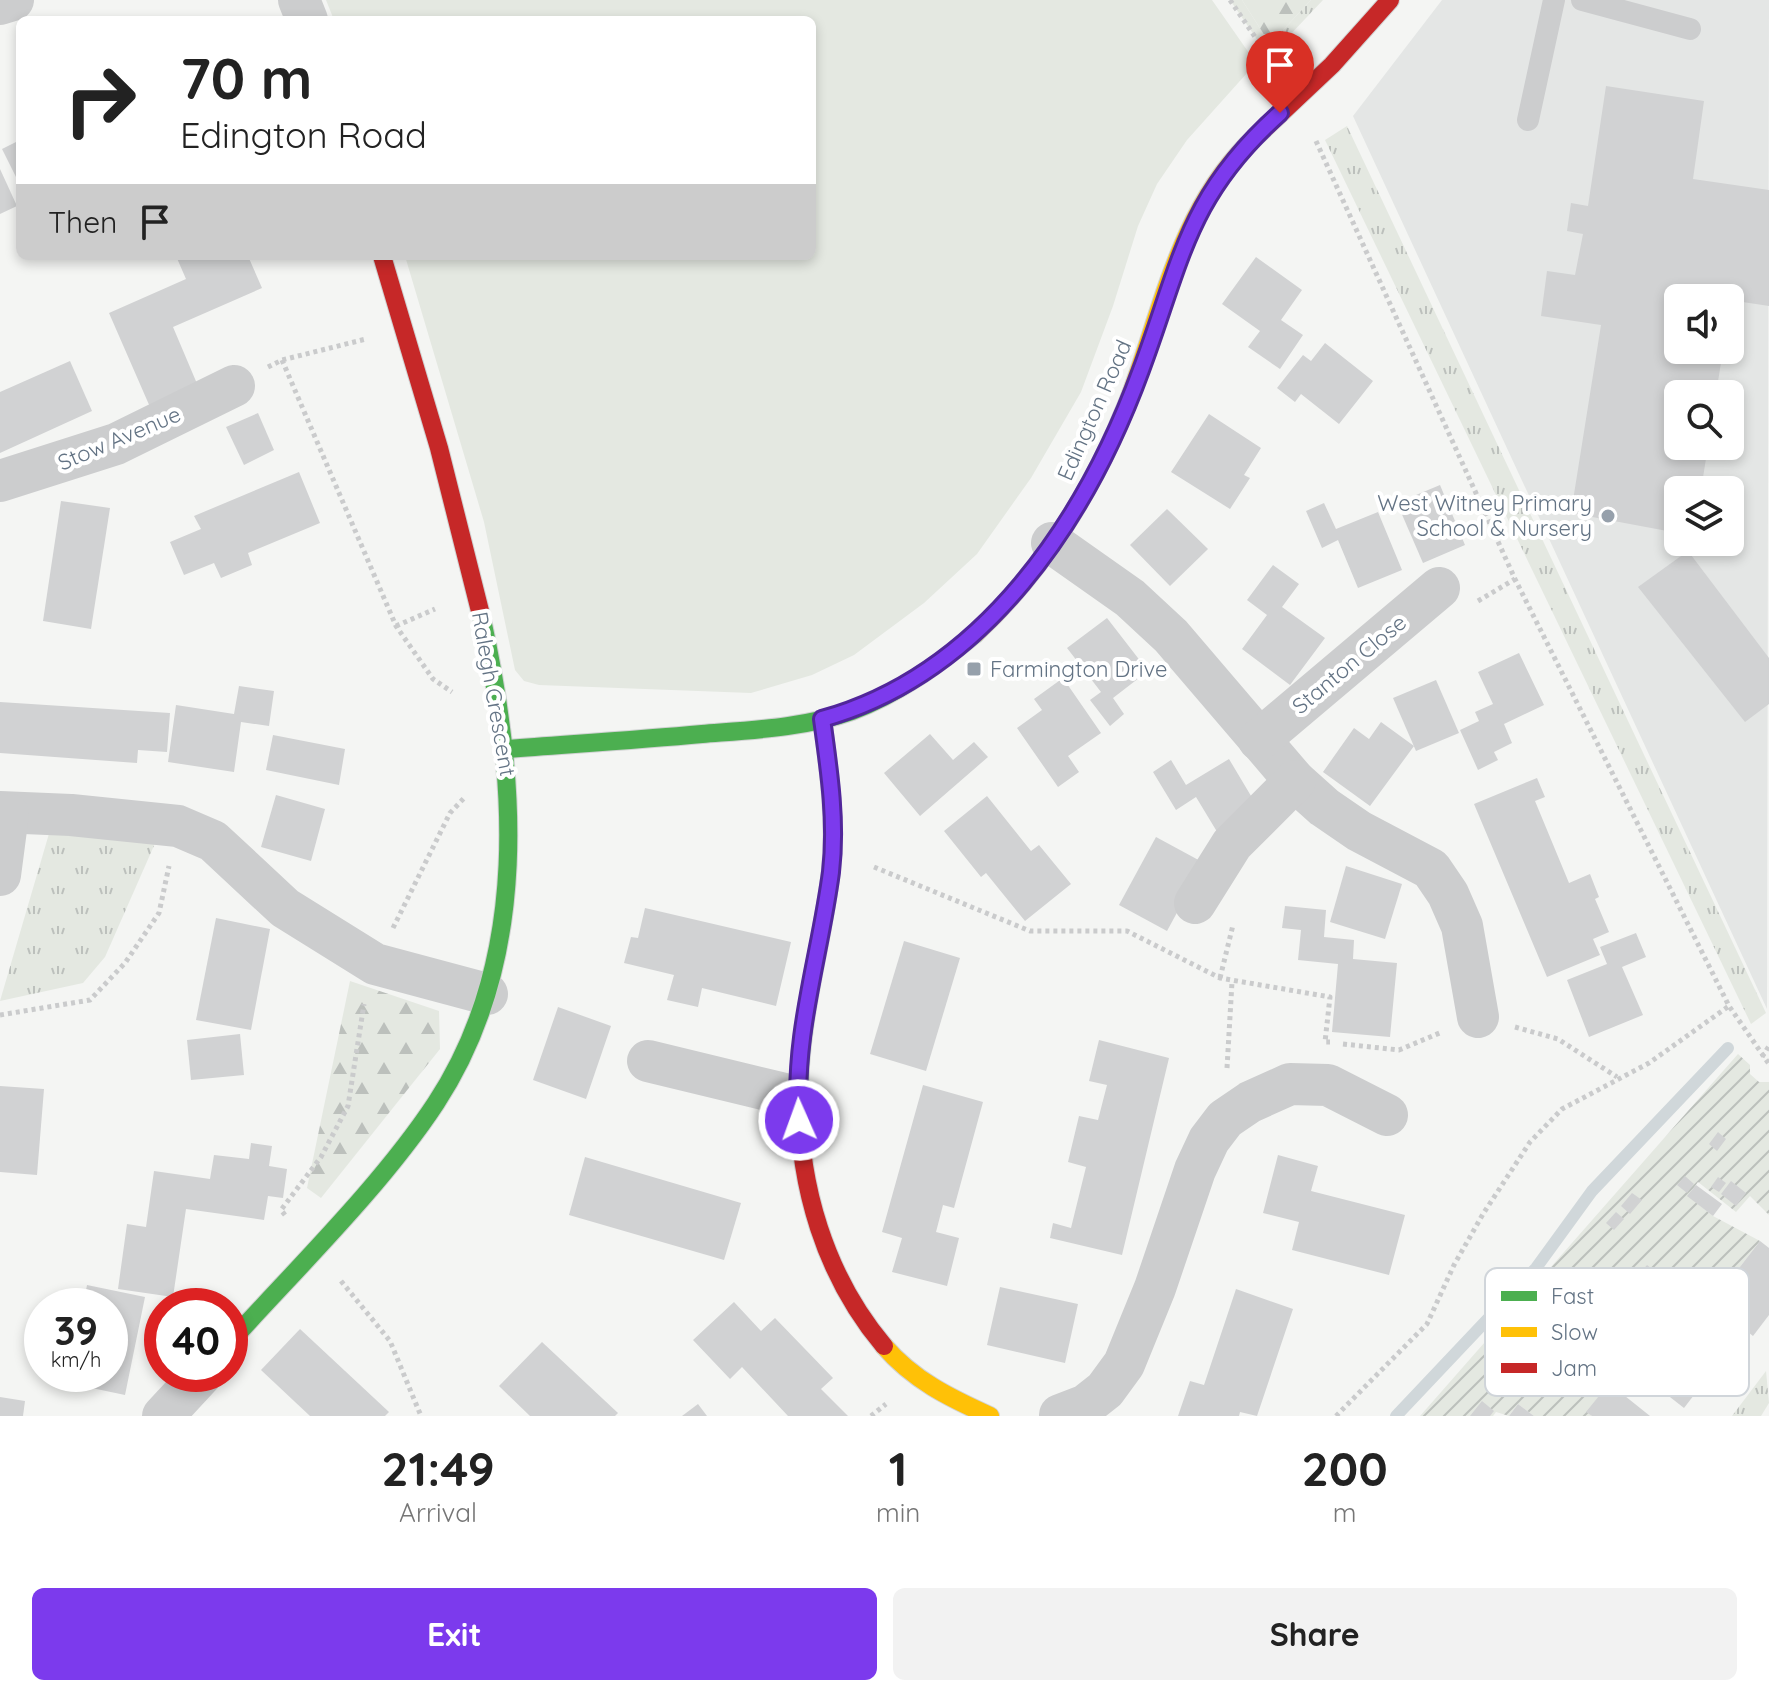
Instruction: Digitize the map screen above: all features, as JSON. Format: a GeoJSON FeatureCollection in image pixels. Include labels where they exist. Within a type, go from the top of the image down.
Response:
{"type":"FeatureCollection","features":[{"type":"Feature","properties":{"kind":"street"},"geometry":{"type":"LineString","coordinates":[[0,4],[13,0]]}},
{"type":"Feature","properties":{"kind":"street","name":"Edington Road"},"geometry":{"type":"LineString","coordinates":[[508,749],[750,731],[822,719],[877,699],[933,668],[994,614],[1052,543],[1095,477],[1140,371],[1182,246],[1208,192],[1252,138],[1297,99],[1390,0]]}},
{"type":"Feature","properties":{"kind":"street","name":"Ralegh Crescent"},"geometry":{"type":"LineString","coordinates":[[248,1322],[417,1130],[444,1090],[474,1031],[487,994],[506,908],[510,867],[508,749],[477,591],[383,260]]}},
{"type":"Feature","properties":{"kind":"street","name":"Stow Avenue"},"geometry":{"type":"LineString","coordinates":[[0,481],[116,444],[234,386]]}},
{"type":"Feature","properties":{"kind":"street"},"geometry":{"type":"LineString","coordinates":[[1052,543],[1130,598],[1171,636],[1295,781],[1359,831],[1431,869],[1448,894],[1462,926],[1478,1017]]}},
{"type":"Feature","properties":{"kind":"street","name":"Stanton Close"},"geometry":{"type":"LineString","coordinates":[[1259,740],[1439,588]]}},
{"type":"Feature","properties":{"kind":"street"},"geometry":{"type":"LineString","coordinates":[[822,719],[833,824],[831,871],[803,1013],[797,1097],[808,1196],[841,1289],[864,1324],[917,1379],[947,1398],[990,1416]]}},
{"type":"Feature","properties":{"kind":"street"},"geometry":{"type":"LineString","coordinates":[[1195,903],[1232,844],[1295,781]]}},
{"type":"Feature","properties":{"kind":"street"},"geometry":{"type":"LineString","coordinates":[[0,875],[4,813],[85,816],[178,826],[213,841],[285,908],[375,964],[487,994]]}},
{"type":"Feature","properties":{"kind":"street"},"geometry":{"type":"LineString","coordinates":[[648,1061],[797,1097]]}},
{"type":"Feature","properties":{"kind":"street"},"geometry":{"type":"LineString","coordinates":[[1059,1416],[1086,1405],[1105,1390],[1124,1364],[1155,1288],[1195,1170],[1209,1140],[1225,1119],[1250,1102],[1290,1084],[1328,1085],[1387,1115]]}},
{"type":"Feature","properties":{"kind":"street"},"geometry":{"type":"LineString","coordinates":[[163,1416],[185,1392]]}},
{"type":"Feature","properties":{"kind":"lane"},"geometry":{"type":"LineString","coordinates":[[1528,120],[1554,0]]}},
{"type":"Feature","properties":{"kind":"lane"},"geometry":{"type":"LineString","coordinates":[[1582,0],[1690,29]]}},
{"type":"Feature","properties":{"kind":"path"},"geometry":{"type":"LineString","coordinates":[[1230,0],[1297,99],[1515,579],[1729,1006],[1769,1064]]}},
{"type":"Feature","properties":{"kind":"path"},"geometry":{"type":"LineString","coordinates":[[234,386],[282,360],[405,329]]}},
{"type":"Feature","properties":{"kind":"path"},"geometry":{"type":"LineString","coordinates":[[282,360],[396,626],[433,679],[459,697]]}},
{"type":"Feature","properties":{"kind":"path"},"geometry":{"type":"LineString","coordinates":[[421,1416],[390,1341],[281,1210],[321,1157],[348,1106],[361,1015],[375,964],[450,813],[508,749]]}},
{"type":"Feature","properties":{"kind":"path"},"geometry":{"type":"LineString","coordinates":[[0,1015],[90,1000],[125,963],[159,913],[178,826]]}},
{"type":"Feature","properties":{"kind":"path"},"geometry":{"type":"LineString","coordinates":[[831,871],[865,863],[1030,931],[1127,931],[1232,982],[1330,997],[1325,1042],[1399,1050],[1478,1017],[1558,1039],[1617,1077]]}},
{"type":"Feature","properties":{"kind":"path"},"geometry":{"type":"LineString","coordinates":[[1225,1119],[1232,982]]}},
{"type":"Feature","properties":{"kind":"path"},"geometry":{"type":"LineString","coordinates":[[1336,1416],[1427,1324],[1454,1265],[1530,1142],[1562,1109],[1617,1077],[1649,1063],[1729,1006]]}},
{"type":"Feature","properties":{"kind":"path"},"geometry":{"type":"LineString","coordinates":[[1762,1057],[1769,1046]]}},
{"type":"Feature","properties":{"kind":"shaded area","name":"West Witney Primary School & Nursery"},"geometry":{"type":"Polygon","coordinates":[[[1442,0],[1769,0],[1767,1009],[1353,116],[1442,0]]]}},
{"type":"Feature","properties":{"kind":"green space"},"geometry":{"type":"Polygon","coordinates":[[[326,0],[1212,0],[1256,63],[1187,140],[1157,184],[1138,226],[1081,392],[1031,478],[977,554],[924,603],[854,655],[812,675],[751,693],[539,685],[524,681],[515,670],[484,522],[406,260],[816,260],[816,16],[332,16],[326,0]]]}},
{"type":"Feature","properties":{"kind":"green space"},"geometry":{"type":"Polygon","coordinates":[[[1230,0],[1242,0],[1270,44],[1311,0],[1323,0],[1269,57],[1230,0]]]}},
{"type":"Feature","properties":{"kind":"green space"},"geometry":{"type":"Polygon","coordinates":[[[1242,0],[1311,0],[1270,44],[1242,0]]]}},
{"type":"Feature","properties":{"kind":"green space"},"geometry":{"type":"Polygon","coordinates":[[[1347,126],[1766,1013],[1751,1024],[1325,140],[1347,126]]]}},
{"type":"Feature","properties":{"kind":"green space"},"geometry":{"type":"Polygon","coordinates":[[[53,820],[160,832],[105,957],[83,983],[0,1001],[53,820]]]}},
{"type":"Feature","properties":{"kind":"green space"},"geometry":{"type":"Polygon","coordinates":[[[350,981],[439,1011],[440,1049],[321,1198],[307,1188],[350,981]]]}},
{"type":"Feature","properties":{"kind":"green space"},"geometry":{"type":"Polygon","coordinates":[[[1738,1054],[1750,1065],[1750,1074],[1759,1082],[1769,1082],[1769,1215],[1750,1196],[1736,1212],[1698,1182],[1688,1196],[1713,1216],[1760,1241],[1739,1268],[1550,1268],[1738,1054]]]}},
{"type":"Feature","properties":{"kind":"green space"},"geometry":{"type":"Polygon","coordinates":[[[1485,1342],[1485,1396],[1599,1396],[1587,1412],[1592,1416],[1534,1416],[1518,1404],[1509,1416],[1496,1412],[1493,1416],[1420,1416],[1485,1342]]]}},
{"type":"Feature","properties":{"kind":"green space"},"geometry":{"type":"Polygon","coordinates":[[[1766,1371],[1769,1403],[1761,1416],[1732,1416],[1749,1396],[1766,1371]]]}},
{"type":"Feature","properties":{"kind":"building"},"geometry":{"type":"Polygon","coordinates":[[[1606,86],[1704,101],[1693,179],[1769,190],[1769,306],[1744,302],[1744,284],[1664,284],[1664,364],[1721,364],[1718,380],[1664,380],[1664,460],[1706,460],[1703,476],[1664,476],[1664,530],[1571,513],[1601,325],[1541,316],[1547,271],[1575,275],[1583,234],[1567,231],[1571,203],[1588,206],[1606,86]]]}},
{"type":"Feature","properties":{"kind":"building"},"geometry":{"type":"Polygon","coordinates":[[[16,142],[16,177],[2,149],[16,142]]]}},
{"type":"Feature","properties":{"kind":"building"},"geometry":{"type":"Polygon","coordinates":[[[0,169],[16,206],[0,214],[0,169]]]}},
{"type":"Feature","properties":{"kind":"building"},"geometry":{"type":"Polygon","coordinates":[[[1256,257],[1302,290],[1281,320],[1303,335],[1280,369],[1248,347],[1260,331],[1222,304],[1256,257]]]}},
{"type":"Feature","properties":{"kind":"building"},"geometry":{"type":"Polygon","coordinates":[[[178,260],[250,260],[262,288],[173,327],[198,386],[150,407],[109,313],[186,279],[178,260]]]}},
{"type":"Feature","properties":{"kind":"building"},"geometry":{"type":"Polygon","coordinates":[[[1325,343],[1373,381],[1339,424],[1301,394],[1295,402],[1277,388],[1303,355],[1311,361],[1325,343]]]}},
{"type":"Feature","properties":{"kind":"building"},"geometry":{"type":"Polygon","coordinates":[[[70,361],[92,411],[0,453],[0,392],[70,361]]]}},
{"type":"Feature","properties":{"kind":"building"},"geometry":{"type":"Polygon","coordinates":[[[258,413],[274,450],[244,465],[226,427],[258,413]]]}},
{"type":"Feature","properties":{"kind":"building"},"geometry":{"type":"Polygon","coordinates":[[[1209,414],[1261,448],[1244,475],[1250,478],[1230,509],[1171,472],[1209,414]]]}},
{"type":"Feature","properties":{"kind":"building"},"geometry":{"type":"Polygon","coordinates":[[[299,472],[320,523],[248,553],[252,565],[221,578],[214,563],[184,575],[170,542],[201,529],[194,516],[299,472]]]}},
{"type":"Feature","properties":{"kind":"building"},"geometry":{"type":"Polygon","coordinates":[[[1440,485],[1465,545],[1423,563],[1397,503],[1440,485]]]}},
{"type":"Feature","properties":{"kind":"building"},"geometry":{"type":"Polygon","coordinates":[[[61,501],[110,508],[91,629],[43,621],[61,501]]]}},
{"type":"Feature","properties":{"kind":"building"},"geometry":{"type":"Polygon","coordinates":[[[1324,503],[1336,529],[1378,512],[1402,570],[1358,588],[1338,540],[1322,548],[1306,511],[1324,503]]]}},
{"type":"Feature","properties":{"kind":"building"},"geometry":{"type":"Polygon","coordinates":[[[1167,509],[1208,549],[1170,586],[1130,545],[1167,509]]]}},
{"type":"Feature","properties":{"kind":"building"},"geometry":{"type":"Polygon","coordinates":[[[1681,556],[1692,556],[1769,658],[1769,704],[1745,722],[1638,587],[1681,556]]]}},
{"type":"Feature","properties":{"kind":"building"},"geometry":{"type":"Polygon","coordinates":[[[1273,565],[1299,584],[1282,607],[1325,638],[1290,685],[1242,649],[1267,615],[1247,600],[1273,565]]]}},
{"type":"Feature","properties":{"kind":"building"},"geometry":{"type":"Polygon","coordinates":[[[1107,618],[1148,671],[1113,698],[1124,714],[1110,726],[1090,700],[1101,692],[1067,648],[1107,618]]]}},
{"type":"Feature","properties":{"kind":"building"},"geometry":{"type":"Polygon","coordinates":[[[1519,653],[1544,705],[1504,724],[1512,743],[1494,752],[1498,760],[1478,770],[1460,730],[1479,721],[1475,712],[1493,704],[1478,672],[1519,653]]]}},
{"type":"Feature","properties":{"kind":"building"},"geometry":{"type":"Polygon","coordinates":[[[1063,678],[1101,733],[1068,756],[1079,772],[1058,787],[1017,728],[1042,710],[1034,699],[1063,678]]]}},
{"type":"Feature","properties":{"kind":"building"},"geometry":{"type":"Polygon","coordinates":[[[1436,680],[1459,733],[1416,751],[1393,698],[1436,680]]]}},
{"type":"Feature","properties":{"kind":"building"},"geometry":{"type":"Polygon","coordinates":[[[239,686],[274,691],[269,726],[241,722],[234,772],[168,762],[176,705],[234,714],[239,686]]]}},
{"type":"Feature","properties":{"kind":"building"},"geometry":{"type":"Polygon","coordinates":[[[0,702],[170,713],[167,752],[138,750],[137,763],[0,753],[0,702]]]}},
{"type":"Feature","properties":{"kind":"building"},"geometry":{"type":"Polygon","coordinates":[[[1381,722],[1414,746],[1370,806],[1323,772],[1354,728],[1369,739],[1381,722]]]}},
{"type":"Feature","properties":{"kind":"building"},"geometry":{"type":"Polygon","coordinates":[[[930,734],[953,760],[974,742],[988,757],[920,816],[884,773],[930,734]]]}},
{"type":"Feature","properties":{"kind":"building"},"geometry":{"type":"Polygon","coordinates":[[[273,735],[345,749],[339,785],[266,770],[273,735]]]}},
{"type":"Feature","properties":{"kind":"building"},"geometry":{"type":"Polygon","coordinates":[[[1229,759],[1260,811],[1219,835],[1196,797],[1176,810],[1153,772],[1171,760],[1186,785],[1229,759]]]}},
{"type":"Feature","properties":{"kind":"building"},"geometry":{"type":"Polygon","coordinates":[[[1537,778],[1545,797],[1535,801],[1569,883],[1590,874],[1599,897],[1595,899],[1609,932],[1593,939],[1600,955],[1547,977],[1474,804],[1537,778]]]}},
{"type":"Feature","properties":{"kind":"building"},"geometry":{"type":"Polygon","coordinates":[[[276,795],[325,809],[311,861],[261,847],[276,795]]]}},
{"type":"Feature","properties":{"kind":"building"},"geometry":{"type":"Polygon","coordinates":[[[987,796],[1031,851],[1039,845],[1071,884],[1025,921],[986,873],[981,877],[944,831],[987,796]]]}},
{"type":"Feature","properties":{"kind":"building"},"geometry":{"type":"Polygon","coordinates":[[[1156,837],[1204,863],[1167,931],[1119,905],[1156,837]]]}},
{"type":"Feature","properties":{"kind":"building"},"geometry":{"type":"Polygon","coordinates":[[[1346,866],[1402,884],[1385,939],[1330,922],[1346,866]]]}},
{"type":"Feature","properties":{"kind":"building"},"geometry":{"type":"Polygon","coordinates":[[[1285,906],[1326,910],[1324,937],[1354,940],[1353,959],[1397,963],[1390,1037],[1332,1032],[1338,964],[1298,960],[1301,930],[1282,928],[1285,906]]]}},
{"type":"Feature","properties":{"kind":"building"},"geometry":{"type":"Polygon","coordinates":[[[645,908],[791,942],[776,1006],[702,988],[698,1007],[667,1000],[674,975],[624,963],[631,937],[638,938],[645,908]]]}},
{"type":"Feature","properties":{"kind":"building"},"geometry":{"type":"Polygon","coordinates":[[[216,918],[270,929],[251,1030],[196,1020],[216,918]]]}},
{"type":"Feature","properties":{"kind":"building"},"geometry":{"type":"Polygon","coordinates":[[[1636,933],[1646,957],[1622,967],[1643,1015],[1589,1037],[1567,980],[1607,964],[1600,947],[1636,933]]]}},
{"type":"Feature","properties":{"kind":"building"},"geometry":{"type":"Polygon","coordinates":[[[904,941],[960,958],[926,1071],[870,1054],[904,941]]]}},
{"type":"Feature","properties":{"kind":"building"},"geometry":{"type":"Polygon","coordinates":[[[558,1007],[611,1026],[586,1099],[533,1080],[558,1007]]]}},
{"type":"Feature","properties":{"kind":"building"},"geometry":{"type":"Polygon","coordinates":[[[240,1034],[244,1075],[191,1080],[187,1040],[240,1034]]]}},
{"type":"Feature","properties":{"kind":"building"},"geometry":{"type":"Polygon","coordinates":[[[1099,1040],[1169,1058],[1122,1255],[1050,1238],[1053,1223],[1071,1228],[1086,1167],[1068,1162],[1079,1116],[1098,1120],[1107,1085],[1089,1081],[1099,1040]]]}},
{"type":"Feature","properties":{"kind":"building"},"geometry":{"type":"Polygon","coordinates":[[[923,1085],[983,1102],[954,1208],[943,1205],[936,1232],[959,1238],[947,1286],[892,1272],[902,1238],[882,1232],[923,1085]]]}},
{"type":"Feature","properties":{"kind":"building"},"geometry":{"type":"Polygon","coordinates":[[[0,1086],[44,1089],[37,1175],[0,1172],[0,1086]]]}},
{"type":"Feature","properties":{"kind":"building"},"geometry":{"type":"Polygon","coordinates":[[[1718,1132],[1726,1139],[1717,1151],[1709,1144],[1718,1132]]]}},
{"type":"Feature","properties":{"kind":"building"},"geometry":{"type":"Polygon","coordinates":[[[251,1143],[272,1146],[269,1166],[287,1169],[283,1198],[268,1196],[264,1220],[186,1209],[174,1288],[144,1288],[144,1293],[118,1288],[127,1224],[146,1227],[154,1171],[210,1179],[214,1155],[249,1159],[251,1143]]]}},
{"type":"Feature","properties":{"kind":"building"},"geometry":{"type":"Polygon","coordinates":[[[1278,1155],[1318,1166],[1311,1191],[1405,1215],[1389,1275],[1292,1250],[1299,1222],[1263,1213],[1278,1155]]]}},
{"type":"Feature","properties":{"kind":"building"},"geometry":{"type":"Polygon","coordinates":[[[585,1157],[741,1203],[724,1260],[569,1215],[585,1157]]]}},
{"type":"Feature","properties":{"kind":"building"},"geometry":{"type":"Polygon","coordinates":[[[1685,1176],[1694,1184],[1687,1193],[1677,1185],[1685,1176]]]}},
{"type":"Feature","properties":{"kind":"building"},"geometry":{"type":"Polygon","coordinates":[[[1718,1177],[1726,1183],[1719,1192],[1711,1187],[1718,1177]]]}},
{"type":"Feature","properties":{"kind":"building"},"geometry":{"type":"Polygon","coordinates":[[[1731,1181],[1746,1193],[1736,1206],[1721,1194],[1731,1181]]]}},
{"type":"Feature","properties":{"kind":"building"},"geometry":{"type":"Polygon","coordinates":[[[1696,1185],[1722,1204],[1713,1216],[1687,1196],[1696,1185]]]}},
{"type":"Feature","properties":{"kind":"building"},"geometry":{"type":"Polygon","coordinates":[[[1632,1193],[1642,1200],[1630,1214],[1621,1206],[1632,1193]]]}},
{"type":"Feature","properties":{"kind":"building"},"geometry":{"type":"Polygon","coordinates":[[[1616,1212],[1624,1219],[1614,1230],[1606,1223],[1616,1212]]]}},
{"type":"Feature","properties":{"kind":"building"},"geometry":{"type":"Polygon","coordinates":[[[1760,1241],[1769,1248],[1769,1315],[1753,1336],[1749,1333],[1749,1268],[1739,1268],[1760,1241]]]}},
{"type":"Feature","properties":{"kind":"building"},"geometry":{"type":"Polygon","coordinates":[[[1000,1287],[1078,1304],[1065,1363],[987,1345],[1000,1287]]]}},
{"type":"Feature","properties":{"kind":"building"},"geometry":{"type":"Polygon","coordinates":[[[1236,1289],[1293,1309],[1257,1416],[1240,1412],[1239,1416],[1178,1416],[1190,1381],[1204,1385],[1236,1289]]]}},
{"type":"Feature","properties":{"kind":"building"},"geometry":{"type":"Polygon","coordinates":[[[128,1293],[144,1297],[128,1380],[128,1293]]]}},
{"type":"Feature","properties":{"kind":"building"},"geometry":{"type":"Polygon","coordinates":[[[734,1302],[761,1331],[775,1318],[833,1378],[821,1389],[848,1416],[788,1416],[742,1367],[730,1379],[693,1340],[734,1302]]]}},
{"type":"Feature","properties":{"kind":"building"},"geometry":{"type":"Polygon","coordinates":[[[300,1329],[389,1412],[385,1416],[310,1416],[261,1370],[300,1329]]]}},
{"type":"Feature","properties":{"kind":"building"},"geometry":{"type":"Polygon","coordinates":[[[542,1342],[618,1413],[615,1416],[530,1416],[499,1386],[542,1342]]]}},
{"type":"Feature","properties":{"kind":"building"},"geometry":{"type":"Polygon","coordinates":[[[1599,1396],[1625,1396],[1650,1416],[1592,1416],[1586,1412],[1599,1396]]]}},
{"type":"Feature","properties":{"kind":"building"},"geometry":{"type":"Polygon","coordinates":[[[1669,1396],[1693,1396],[1684,1408],[1669,1396]]]}},
{"type":"Feature","properties":{"kind":"building"},"geometry":{"type":"Polygon","coordinates":[[[0,1397],[25,1401],[23,1416],[0,1416],[0,1397]]]}},
{"type":"Feature","properties":{"kind":"building"},"geometry":{"type":"Polygon","coordinates":[[[1482,1401],[1494,1411],[1490,1416],[1470,1416],[1482,1401]]]}},
{"type":"Feature","properties":{"kind":"building"},"geometry":{"type":"Polygon","coordinates":[[[698,1404],[707,1416],[682,1416],[698,1404]]]}},
{"type":"Feature","properties":{"kind":"building"},"geometry":{"type":"Polygon","coordinates":[[[1518,1404],[1534,1416],[1509,1416],[1518,1404]]]}},
{"type":"Feature","properties":{"kind":"waterway"},"geometry":{"type":"LineString","coordinates":[[1536,1268],[1592,1191],[1728,1048]]}},
{"type":"Feature","properties":{"kind":"waterway"},"geometry":{"type":"LineString","coordinates":[[1396,1416],[1485,1322]]}},
{"type":"Feature","properties":{"kind":"traffic: fast"},"geometry":{"type":"LineString","coordinates":[[248,1323],[338,1226],[414,1134],[436,1103],[467,1047],[488,988],[501,927],[508,865],[508,802],[503,739],[481,615]]}},
{"type":"Feature","properties":{"kind":"traffic: fast"},"geometry":{"type":"LineString","coordinates":[[508,749],[759,729],[834,717],[869,704],[901,687],[932,668],[975,634]]}},
{"type":"Feature","properties":{"kind":"traffic: fast"},"geometry":{"type":"LineString","coordinates":[[799,1094],[807,1009],[831,871],[831,795],[822,719]]}},
{"type":"Feature","properties":{"kind":"traffic: slow"},"geometry":{"type":"LineString","coordinates":[[975,634],[1023,583],[1083,497],[1128,402],[1174,266],[1188,234],[1223,172],[1247,145]]}},
{"type":"Feature","properties":{"kind":"traffic: slow"},"geometry":{"type":"LineString","coordinates":[[884,1346],[920,1378],[990,1416]]}},
{"type":"Feature","properties":{"kind":"traffic: jam"},"geometry":{"type":"LineString","coordinates":[[1247,145],[1332,65],[1390,0]]}},
{"type":"Feature","properties":{"kind":"traffic: jam"},"geometry":{"type":"LineString","coordinates":[[383,260],[439,448],[481,615]]}},
{"type":"Feature","properties":{"kind":"traffic: jam"},"geometry":{"type":"LineString","coordinates":[[799,1094],[804,1162],[819,1228],[846,1290],[884,1346]]}},
{"type":"Feature","properties":{"kind":"place","name":"West Witney Primary School & Nursery"},"geometry":{"type":"Point","coordinates":[1608,516]}},
{"type":"Feature","properties":{"kind":"place","name":"Farmington Drive"},"geometry":{"type":"Point","coordinates":[974,669]}},
{"type":"Feature","properties":{"kind":"route"},"geometry":{"type":"LineString","coordinates":[[799,1120],[797,1097],[803,1013],[831,871],[833,824],[822,719],[853,710],[933,668],[994,614],[1052,543],[1095,477],[1117,428],[1140,371],[1182,246],[1208,192],[1252,138],[1280,113]]}}]}
